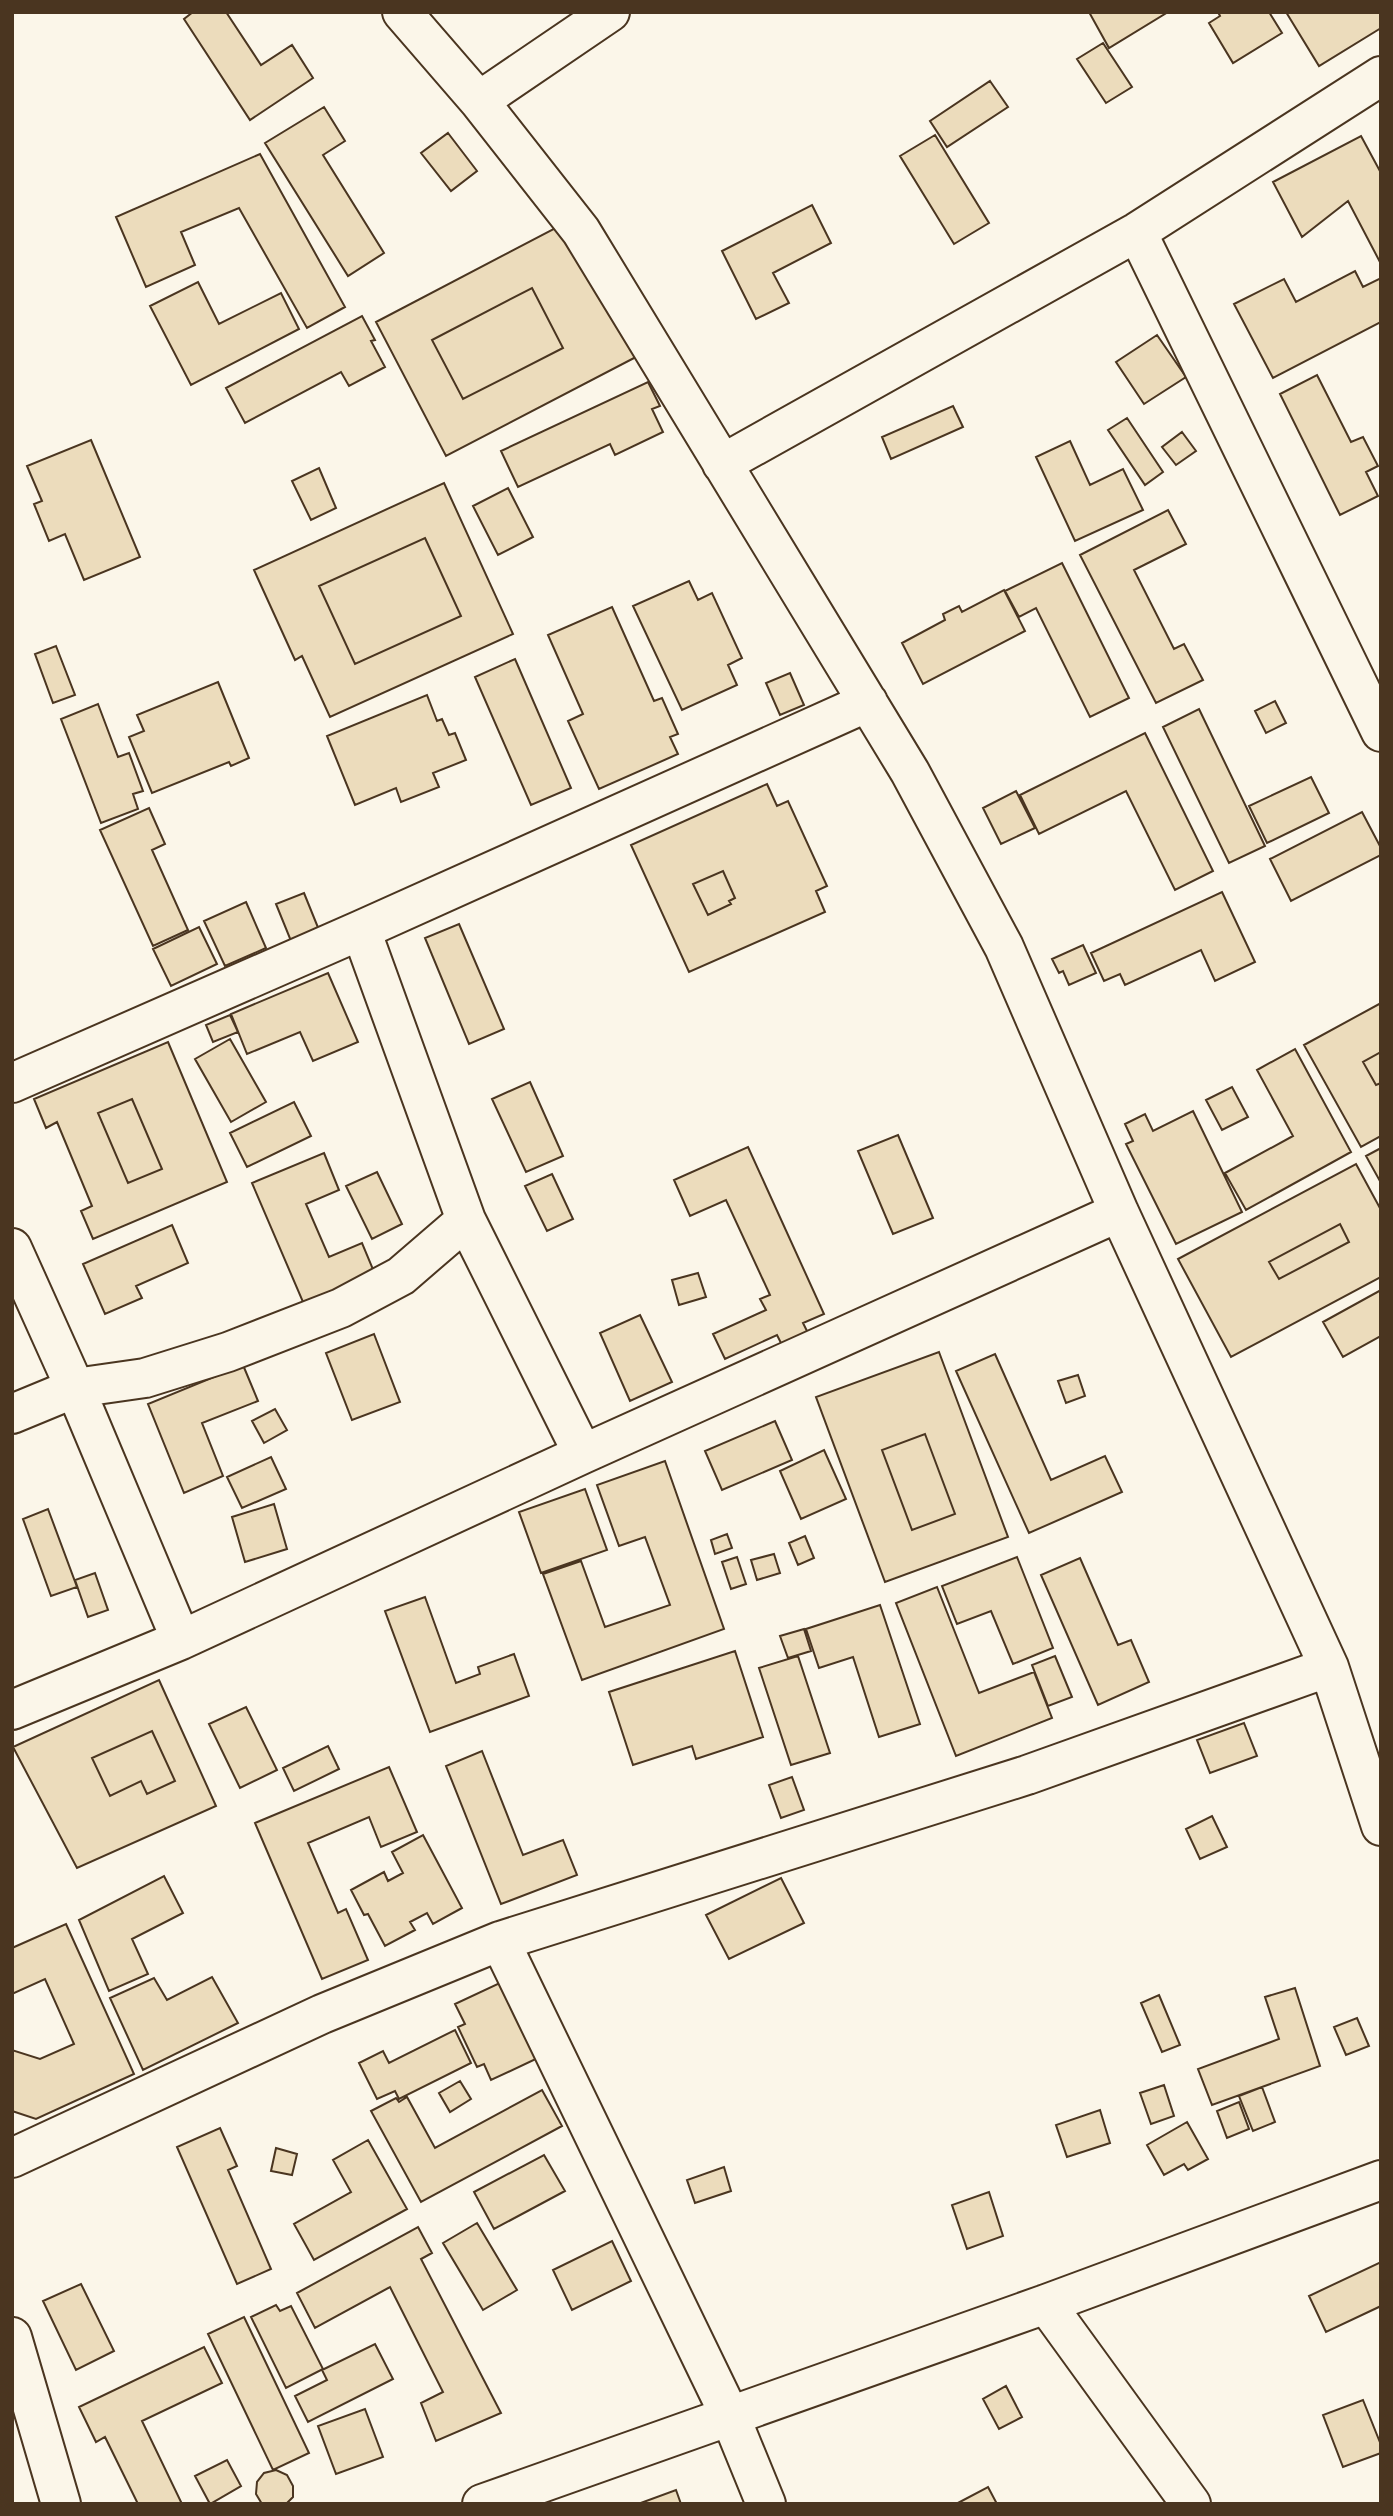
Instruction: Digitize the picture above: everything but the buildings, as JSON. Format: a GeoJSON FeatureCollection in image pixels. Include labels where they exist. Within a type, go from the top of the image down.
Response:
{"type":"FeatureCollection","features":[{"type":"Feature","properties":{"kind":"street"},"geometry":{"type":"LineString","coordinates":[[402,12],[480,101],[582,231],[910,772],[1004,947],[1119,1212],[1329,1667],[1381,1826]]}},
{"type":"Feature","properties":{"kind":"street"},"geometry":{"type":"LineString","coordinates":[[480,101],[610,12]]}},
{"type":"Feature","properties":{"kind":"street"},"geometry":{"type":"LineString","coordinates":[[722,464],[1137,232],[1381,76]]}},
{"type":"Feature","properties":{"kind":"street"},"geometry":{"type":"LineString","coordinates":[[1137,232],[1381,732]]}},
{"type":"Feature","properties":{"kind":"street"},"geometry":{"type":"LineString","coordinates":[[12,1083],[361,930],[868,702]]}},
{"type":"Feature","properties":{"kind":"street"},"geometry":{"type":"LineString","coordinates":[[361,930],[466,1220],[583,1454]]}},
{"type":"Feature","properties":{"kind":"street"},"geometry":{"type":"LineString","coordinates":[[12,1710],[181,1640],[583,1454],[1119,1212]]}},
{"type":"Feature","properties":{"kind":"street"},"geometry":{"type":"LineString","coordinates":[[12,1414],[75,1388],[145,1378],[228,1352],[341,1308],[401,1276],[466,1220]]}},
{"type":"Feature","properties":{"kind":"street"},"geometry":{"type":"LineString","coordinates":[[12,1248],[75,1388],[181,1640]]}},
{"type":"Feature","properties":{"kind":"street"},"geometry":{"type":"LineString","coordinates":[[12,2158],[322,2014],[500,1941],[1027,1775],[1329,1667]]}},
{"type":"Feature","properties":{"kind":"street"},"geometry":{"type":"LineString","coordinates":[[500,1941],[730,2417],[766,2504]]}},
{"type":"Feature","properties":{"kind":"street"},"geometry":{"type":"LineString","coordinates":[[482,2504],[1046,2304],[1381,2180]]}},
{"type":"Feature","properties":{"kind":"street"},"geometry":{"type":"LineString","coordinates":[[1046,2304],[1191,2504]]}},
{"type":"Feature","properties":{"kind":"street"},"geometry":{"type":"LineString","coordinates":[[12,2337],[61,2504]]}}]}
